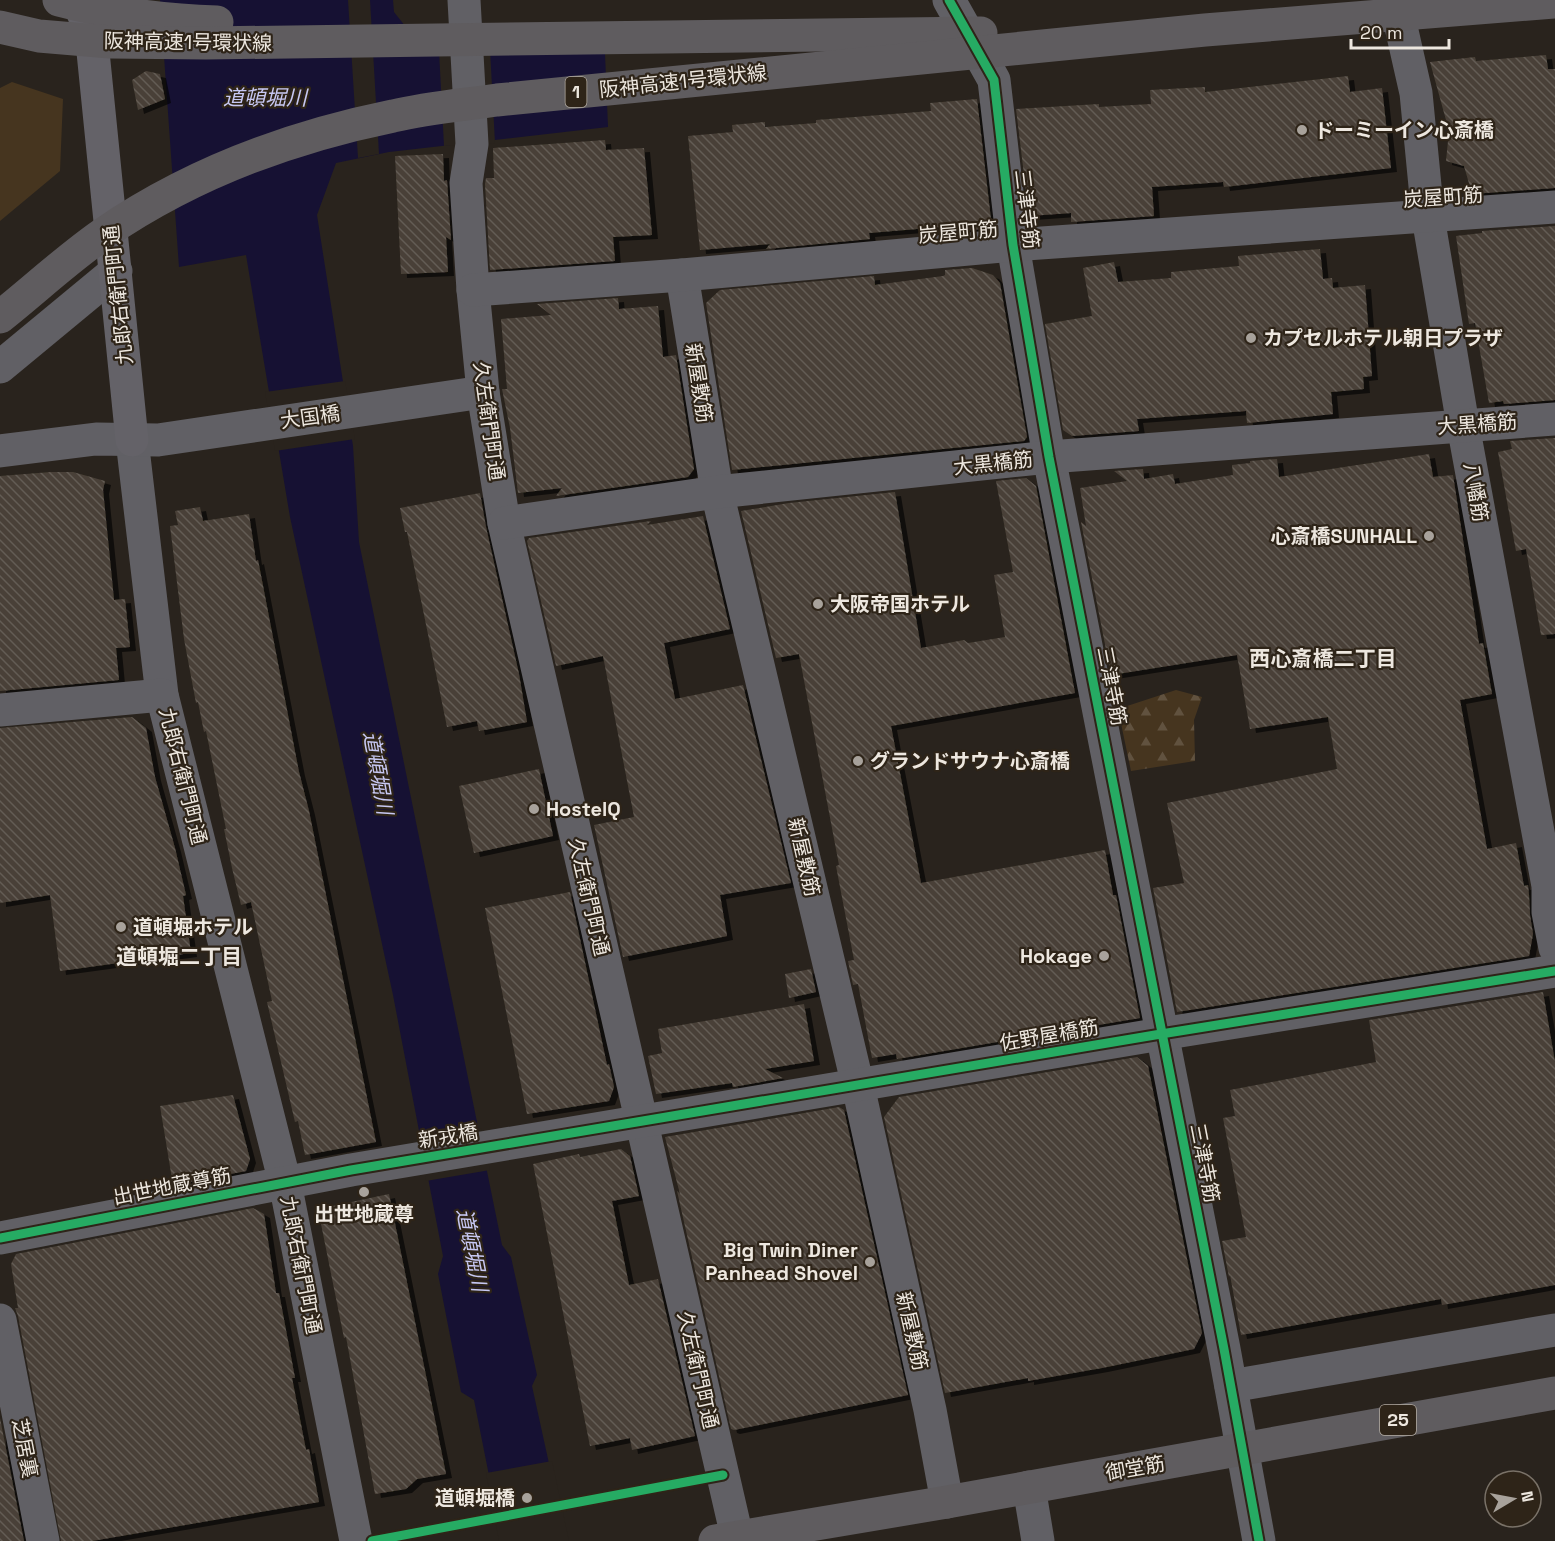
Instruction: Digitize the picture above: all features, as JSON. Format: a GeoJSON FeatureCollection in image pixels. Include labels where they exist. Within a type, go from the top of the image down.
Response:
{"type":"FeatureCollection","features":[{"type":"Feature","properties":{"kind":"highway"},"geometry":{"type":"LineString","coordinates":[[59,0],[103,12],[149,18],[291,25],[397,41]]}},
{"type":"Feature","properties":{"kind":"highway","name":"阪神高速1号環状線"},"geometry":{"type":"LineString","coordinates":[[0,317],[102,235],[204,176],[263,152],[317,134],[395,115],[497,100],[1205,30],[1555,2]]}},
{"type":"Feature","properties":{"kind":"highway","name":"阪神高速1号環状線"},"geometry":{"type":"LineString","coordinates":[[0,27],[39,36],[110,42],[206,43],[1205,30]]}},
{"type":"Feature","properties":{"kind":"highway","name":"御堂筋"},"geometry":{"type":"LineString","coordinates":[[730,1540],[1555,1393]]}},
{"type":"Feature","properties":{"kind":"street","name":"九郎右衛門町通"},"geometry":{"type":"LineString","coordinates":[[77,0],[91,32],[132,440],[162,694],[285,1183],[356,1541]]}},
{"type":"Feature","properties":{"kind":"street","name":"三津寺筋"},"geometry":{"type":"LineString","coordinates":[[949,0],[994,80],[1013,245],[1049,457],[1231,1386],[1256,1526]]}},
{"type":"Feature","properties":{"kind":"street","name":"八幡筋"},"geometry":{"type":"LineString","coordinates":[[1395,0],[1416,93],[1428,217],[1463,425],[1548,886],[1548,912],[1555,948]]}},
{"type":"Feature","properties":{"kind":"street","name":"久左衛門町通"},"geometry":{"type":"LineString","coordinates":[[465,3],[472,144],[466,183],[473,290],[483,393],[504,523],[723,1475],[730,1540]]}},
{"type":"Feature","properties":{"kind":"street","name":"炭屋町筋"},"geometry":{"type":"LineString","coordinates":[[473,290],[682,275],[1013,245],[1555,207]]}},
{"type":"Feature","properties":{"kind":"street"},"geometry":{"type":"LineString","coordinates":[[0,367],[116,271]]}},
{"type":"Feature","properties":{"kind":"street","name":"新屋敷筋"},"geometry":{"type":"LineString","coordinates":[[682,275],[717,492],[858,1086],[935,1437],[947,1502]]}},
{"type":"Feature","properties":{"kind":"street","name":"大国橋"},"geometry":{"type":"LineString","coordinates":[[0,451],[96,439],[158,440],[415,401],[483,393]]}},
{"type":"Feature","properties":{"kind":"street","name":"大黒橋筋"},"geometry":{"type":"LineString","coordinates":[[504,523],[717,492],[1049,457],[1555,418]]}},
{"type":"Feature","properties":{"kind":"street"},"geometry":{"type":"LineString","coordinates":[[0,710],[162,694]]}},
{"type":"Feature","properties":{"kind":"street","name":"佐野屋橋筋"},"geometry":{"type":"LineString","coordinates":[[550,1137],[1161,1034],[1555,971]]}},
{"type":"Feature","properties":{"kind":"street","name":"新戎橋"},"geometry":{"type":"LineString","coordinates":[[351,1170],[550,1137]]}},
{"type":"Feature","properties":{"kind":"street","name":"出世地蔵尊筋"},"geometry":{"type":"LineString","coordinates":[[0,1238],[351,1170]]}},
{"type":"Feature","properties":{"kind":"street","name":"芝居裏"},"geometry":{"type":"LineString","coordinates":[[0,1320],[43,1541]]}},
{"type":"Feature","properties":{"kind":"street"},"geometry":{"type":"LineString","coordinates":[[1231,1386],[1555,1330]]}},
{"type":"Feature","properties":{"kind":"street"},"geometry":{"type":"LineString","coordinates":[[1029,1486],[1038,1541]]}},
{"type":"Feature","properties":{"kind":"green space"},"geometry":{"type":"Polygon","coordinates":[[[12,82],[63,99],[60,171],[0,221],[0,88],[12,82]]]}},
{"type":"Feature","properties":{"kind":"green space"},"geometry":{"type":"Polygon","coordinates":[[[1176,690],[1202,697],[1194,720],[1195,761],[1131,771],[1118,709],[1176,690]]]}},
{"type":"Feature","properties":{"kind":"water","name":"道頓堀川"},"geometry":{"type":"Polygon","coordinates":[[[160,0],[393,0],[394,12],[413,36],[604,29],[608,127],[389,152],[336,163],[317,215],[353,446],[359,542],[502,1245],[511,1257],[537,1375],[532,1386],[566,1541],[502,1541],[474,1400],[461,1392],[438,1274],[443,1256],[393,995],[290,517],[246,255],[179,267],[160,0]]]}},
{"type":"Feature","properties":{"kind":"pier"},"geometry":{"type":"Polygon","coordinates":[[[348,0],[370,0],[379,154],[358,158],[348,0]]]}},
{"type":"Feature","properties":{"kind":"pier"},"geometry":{"type":"Polygon","coordinates":[[[489,30],[495,143],[444,146],[438,32],[489,30]]]}},
{"type":"Feature","properties":{"kind":"pier"},"geometry":{"type":"Polygon","coordinates":[[[345,381],[355,439],[275,451],[265,392],[345,381]]]}},
{"type":"Feature","properties":{"kind":"pier"},"geometry":{"type":"Polygon","coordinates":[[[481,1128],[490,1170],[426,1181],[418,1139],[481,1128]]]}},
{"type":"Feature","properties":{"kind":"pier"},"geometry":{"type":"Polygon","coordinates":[[[552,1461],[569,1541],[499,1541],[486,1473],[552,1461]]]}},
{"type":"Feature","properties":{"kind":"building"},"geometry":{"type":"Polygon","coordinates":[[[1546,55],[1548,69],[1555,69],[1555,188],[1472,194],[1464,166],[1446,161],[1449,131],[1430,62],[1475,57],[1476,61],[1546,55]]]}},
{"type":"Feature","properties":{"kind":"building"},"geometry":{"type":"Polygon","coordinates":[[[146,71],[160,74],[165,99],[138,110],[132,80],[146,71]]]}},
{"type":"Feature","properties":{"kind":"building"},"geometry":{"type":"Polygon","coordinates":[[[1348,76],[1350,92],[1382,88],[1391,168],[1224,187],[1223,182],[1152,187],[1154,216],[1071,222],[1071,213],[1029,216],[1016,109],[1099,104],[1099,107],[1151,104],[1150,90],[1205,87],[1205,92],[1348,76]]]}},
{"type":"Feature","properties":{"kind":"building"},"geometry":{"type":"Polygon","coordinates":[[[977,99],[992,228],[941,233],[941,227],[869,233],[870,239],[766,249],[770,244],[700,250],[688,136],[733,132],[732,125],[765,122],[765,127],[816,123],[816,120],[931,111],[930,103],[977,99]]]}},
{"type":"Feature","properties":{"kind":"building"},"geometry":{"type":"Polygon","coordinates":[[[605,140],[606,150],[644,148],[652,235],[613,237],[615,261],[490,270],[485,184],[486,178],[494,178],[493,148],[605,140]]]}},
{"type":"Feature","properties":{"kind":"building"},"geometry":{"type":"Polygon","coordinates":[[[443,154],[451,240],[446,237],[448,272],[401,274],[395,156],[443,154]]]}},
{"type":"Feature","properties":{"kind":"building"},"geometry":{"type":"Polygon","coordinates":[[[1555,226],[1555,400],[1489,403],[1475,323],[1469,324],[1456,236],[1482,233],[1482,231],[1555,226]]]}},
{"type":"Feature","properties":{"kind":"building","name":"カプセルホテル朝日プラザ"},"geometry":{"type":"Polygon","coordinates":[[[1320,249],[1323,279],[1332,278],[1333,288],[1365,285],[1372,376],[1363,377],[1364,389],[1331,392],[1333,414],[1247,423],[1246,411],[1137,419],[1139,431],[1072,436],[1063,430],[1045,324],[1092,316],[1083,268],[1114,262],[1118,282],[1171,278],[1171,272],[1239,266],[1238,256],[1320,249]]]}},
{"type":"Feature","properties":{"kind":"building"},"geometry":{"type":"Polygon","coordinates":[[[972,268],[993,275],[1000,283],[1027,437],[1024,441],[732,470],[706,303],[720,290],[874,276],[875,285],[943,276],[945,270],[972,268]]]}},
{"type":"Feature","properties":{"kind":"building"},"geometry":{"type":"Polygon","coordinates":[[[618,298],[619,309],[658,306],[663,357],[676,355],[694,469],[688,477],[556,496],[562,488],[518,493],[510,428],[502,389],[507,389],[501,319],[551,315],[537,304],[618,298]]]}},
{"type":"Feature","properties":{"kind":"building"},"geometry":{"type":"Polygon","coordinates":[[[1555,438],[1555,634],[1541,635],[1526,549],[1516,551],[1498,452],[1512,449],[1510,441],[1555,438]]]}},
{"type":"Feature","properties":{"kind":"building"},"geometry":{"type":"Polygon","coordinates":[[[1429,454],[1433,477],[1453,475],[1479,644],[1483,643],[1492,694],[1460,700],[1487,849],[1516,843],[1524,886],[1528,885],[1533,934],[1529,956],[1177,1012],[1153,888],[1184,883],[1167,803],[1337,769],[1328,717],[1250,729],[1237,655],[1111,675],[1081,522],[1086,526],[1080,488],[1127,481],[1114,471],[1143,469],[1144,479],[1173,474],[1175,484],[1233,475],[1232,465],[1250,463],[1250,461],[1277,459],[1279,477],[1429,454]]]}},
{"type":"Feature","properties":{"kind":"building"},"geometry":{"type":"Polygon","coordinates":[[[73,472],[105,481],[103,490],[114,600],[125,599],[130,647],[116,648],[119,680],[0,691],[0,476],[73,472]]]}},
{"type":"Feature","properties":{"kind":"building"},"geometry":{"type":"Polygon","coordinates":[[[1026,478],[1036,486],[1075,693],[891,726],[921,883],[1105,850],[1140,1018],[897,1059],[896,1054],[872,1058],[858,984],[853,985],[848,961],[854,960],[836,866],[839,865],[799,654],[776,658],[741,511],[789,503],[895,492],[921,648],[964,640],[968,643],[1005,637],[994,575],[1013,572],[996,481],[1026,478]]]}},
{"type":"Feature","properties":{"kind":"building"},"geometry":{"type":"Polygon","coordinates":[[[480,493],[519,674],[527,722],[479,731],[477,721],[447,727],[407,532],[405,532],[400,508],[480,493]]]}},
{"type":"Feature","properties":{"kind":"building"},"geometry":{"type":"Polygon","coordinates":[[[200,507],[203,521],[249,514],[256,561],[258,560],[299,772],[309,811],[376,1142],[305,1155],[298,1121],[295,1122],[267,1002],[272,1001],[251,902],[241,905],[206,731],[204,732],[198,702],[196,703],[184,639],[170,526],[178,525],[175,511],[200,507]]]}},
{"type":"Feature","properties":{"kind":"building"},"geometry":{"type":"Polygon","coordinates":[[[703,516],[730,629],[664,643],[675,699],[743,685],[791,883],[720,895],[727,936],[623,957],[594,825],[634,817],[603,656],[556,666],[527,541],[529,538],[651,521],[647,525],[703,516]]]}},
{"type":"Feature","properties":{"kind":"building"},"geometry":{"type":"Polygon","coordinates":[[[132,717],[146,728],[155,777],[186,895],[183,896],[191,953],[60,971],[50,895],[0,903],[0,728],[132,717]]]}},
{"type":"Feature","properties":{"kind":"building"},"geometry":{"type":"Polygon","coordinates":[[[539,769],[553,836],[474,853],[459,786],[539,769]]]}},
{"type":"Feature","properties":{"kind":"building"},"geometry":{"type":"Polygon","coordinates":[[[570,892],[607,1065],[609,1064],[614,1087],[609,1101],[527,1114],[485,908],[570,892]]]}},
{"type":"Feature","properties":{"kind":"building"},"geometry":{"type":"Polygon","coordinates":[[[811,969],[816,992],[789,998],[785,974],[811,969]]]}},
{"type":"Feature","properties":{"kind":"building"},"geometry":{"type":"Polygon","coordinates":[[[1543,992],[1555,1062],[1555,1285],[1442,1305],[1441,1299],[1241,1335],[1222,1241],[1246,1237],[1223,1118],[1235,1116],[1230,1090],[1376,1062],[1369,1020],[1543,992]]]}},
{"type":"Feature","properties":{"kind":"building"},"geometry":{"type":"Polygon","coordinates":[[[804,1004],[814,1061],[765,1069],[783,1078],[733,1087],[732,1083],[656,1094],[648,1056],[662,1053],[658,1029],[804,1004]]]}},
{"type":"Feature","properties":{"kind":"building"},"geometry":{"type":"Polygon","coordinates":[[[1137,1057],[1148,1066],[1202,1333],[1194,1349],[1102,1368],[945,1393],[884,1117],[899,1097],[1137,1057]]]}},
{"type":"Feature","properties":{"kind":"building"},"geometry":{"type":"Polygon","coordinates":[[[233,1095],[250,1159],[246,1171],[173,1185],[160,1106],[233,1095]]]}},
{"type":"Feature","properties":{"kind":"building"},"geometry":{"type":"Polygon","coordinates":[[[839,1107],[844,1110],[908,1395],[734,1430],[731,1429],[677,1191],[680,1194],[665,1137],[839,1107]]]}},
{"type":"Feature","properties":{"kind":"building"},"geometry":{"type":"Polygon","coordinates":[[[621,1149],[630,1156],[639,1196],[612,1201],[629,1285],[658,1279],[695,1436],[632,1450],[630,1438],[590,1446],[533,1164],[579,1154],[580,1157],[621,1149]]]}},
{"type":"Feature","properties":{"kind":"building"},"geometry":{"type":"Polygon","coordinates":[[[389,1194],[446,1474],[417,1479],[406,1489],[375,1494],[346,1337],[344,1338],[318,1209],[389,1194]]]}},
{"type":"Feature","properties":{"kind":"building"},"geometry":{"type":"Polygon","coordinates":[[[253,1208],[264,1214],[276,1293],[279,1293],[295,1378],[292,1378],[319,1502],[92,1541],[61,1541],[15,1308],[18,1308],[11,1264],[16,1254],[253,1208]]]}},
{"type":"Feature","properties":{"kind":"building"},"geometry":{"type":"Polygon","coordinates":[[[0,1418],[24,1541],[0,1541],[0,1418]]]}},
{"type":"Feature","properties":{"kind":"cycle path"},"geometry":{"type":"LineString","coordinates":[[949,0],[994,80],[1013,245],[1049,457],[1224,1349],[1259,1541]]}},
{"type":"Feature","properties":{"kind":"cycle path"},"geometry":{"type":"LineString","coordinates":[[0,1238],[351,1170],[1161,1034],[1555,971]]}},
{"type":"Feature","properties":{"kind":"cycle path"},"geometry":{"type":"LineString","coordinates":[[372,1541],[723,1475]]}},
{"type":"Feature","properties":{"kind":"place","name":"ドーミーイン心斎橋"},"geometry":{"type":"Point","coordinates":[1302,130]}},
{"type":"Feature","properties":{"kind":"place","name":"カプセルホテル朝日プラザ"},"geometry":{"type":"Point","coordinates":[1251,338]}},
{"type":"Feature","properties":{"kind":"place","name":"心斎橋SUNHALL"},"geometry":{"type":"Point","coordinates":[1429,536]}},
{"type":"Feature","properties":{"kind":"place","name":"大阪帝国ホテル"},"geometry":{"type":"Point","coordinates":[818,604]}},
{"type":"Feature","properties":{"kind":"place","name":"グランドサウナ心斎橋"},"geometry":{"type":"Point","coordinates":[858,761]}},
{"type":"Feature","properties":{"kind":"place","name":"HostelQ"},"geometry":{"type":"Point","coordinates":[534,809]}},
{"type":"Feature","properties":{"kind":"place","name":"道頓堀ホテル"},"geometry":{"type":"Point","coordinates":[121,927]}},
{"type":"Feature","properties":{"kind":"place","name":"Hokage"},"geometry":{"type":"Point","coordinates":[1104,956]}},
{"type":"Feature","properties":{"kind":"place","name":"出世地蔵尊"},"geometry":{"type":"Point","coordinates":[364,1192]}},
{"type":"Feature","properties":{"kind":"place","name":"Big Twin Diner Panhead Shovel"},"geometry":{"type":"Point","coordinates":[870,1262]}},
{"type":"Feature","properties":{"kind":"place","name":"道頓堀橋"},"geometry":{"type":"Point","coordinates":[527,1498]}},
{"type":"Feature","properties":{"kind":"district","name":"西心斎橋二丁目"},"geometry":{"type":"Point","coordinates":[1323,659]}},
{"type":"Feature","properties":{"kind":"district","name":"道頓堀二丁目"},"geometry":{"type":"Point","coordinates":[179,957]}}]}
